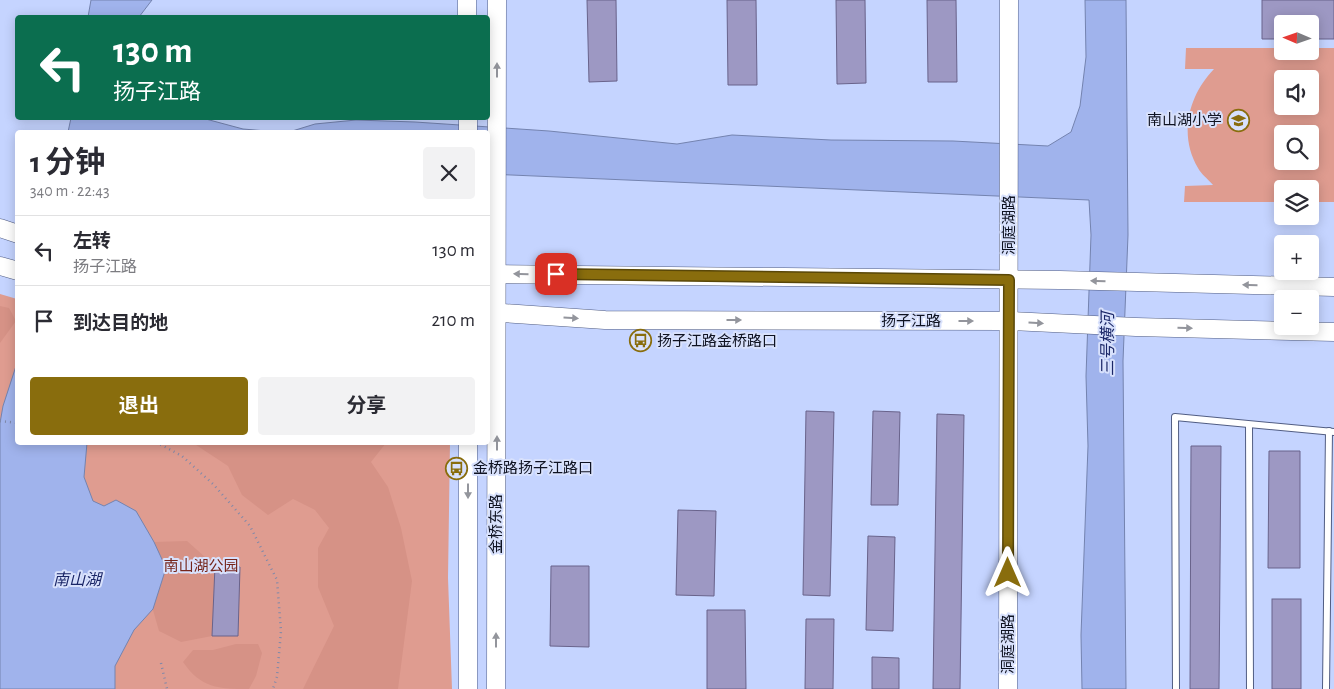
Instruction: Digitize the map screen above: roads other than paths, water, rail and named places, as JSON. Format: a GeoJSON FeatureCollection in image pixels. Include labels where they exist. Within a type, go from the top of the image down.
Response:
{"type":"FeatureCollection","features":[{"type":"Feature","properties":{"kind":"main road"},"geometry":{"type":"LineString","coordinates":[[467,0],[467,15]]}},
{"type":"Feature","properties":{"kind":"main road","name":"金桥东路"},"geometry":{"type":"LineString","coordinates":[[496,689],[492,274],[496,185],[497,0]]}},
{"type":"Feature","properties":{"kind":"main road","name":"洞庭湖路"},"geometry":{"type":"LineString","coordinates":[[1008,689],[1009,0]]}},
{"type":"Feature","properties":{"kind":"main road"},"geometry":{"type":"LineString","coordinates":[[0,228],[15,233]]}},
{"type":"Feature","properties":{"kind":"main road"},"geometry":{"type":"LineString","coordinates":[[0,266],[15,269]]}},
{"type":"Feature","properties":{"kind":"main road"},"geometry":{"type":"LineString","coordinates":[[492,274],[1060,280],[1334,287]]}},
{"type":"Feature","properties":{"kind":"main road","name":"扬子江路"},"geometry":{"type":"LineString","coordinates":[[492,312],[605,320],[1009,321],[1136,327],[1334,332]]}},
{"type":"Feature","properties":{"kind":"main road","name":"金桥东路"},"geometry":{"type":"LineString","coordinates":[[468,445],[468,689]]}},
{"type":"Feature","properties":{"kind":"lane"},"geometry":{"type":"LineString","coordinates":[[1176,689],[1175,417],[1331,432],[1326,689]]}},
{"type":"Feature","properties":{"kind":"lane"},"geometry":{"type":"LineString","coordinates":[[1249,425],[1250,689]]}},
{"type":"Feature","properties":{"kind":"water"},"geometry":{"type":"Polygon","coordinates":[[[91,0],[152,0],[141,15],[88,15],[91,0]]]}},
{"type":"Feature","properties":{"kind":"water","name":"三号横河"},"geometry":{"type":"Polygon","coordinates":[[[1085,0],[1126,0],[1128,235],[1123,361],[1126,689],[1082,689],[1081,635],[1088,446],[1086,376],[1091,235],[1089,200],[490,174],[490,130],[296,130],[315,124],[356,120],[549,131],[677,144],[732,135],[831,140],[953,141],[1048,146],[1071,132],[1080,106],[1086,57],[1085,0]]]}},
{"type":"Feature","properties":{"kind":"water"},"geometry":{"type":"Polygon","coordinates":[[[71,120],[209,120],[243,129],[255,130],[68,130],[71,120]]]}},
{"type":"Feature","properties":{"kind":"water","name":"南山湖"},"geometry":{"type":"Polygon","coordinates":[[[15,369],[15,445],[87,445],[84,477],[93,501],[104,506],[116,500],[136,511],[166,568],[153,609],[134,630],[115,666],[115,689],[0,689],[0,423],[3,406],[15,369]]]}},
{"type":"Feature","properties":{"kind":"place","name":"南山湖小学"},"geometry":{"type":"Point","coordinates":[1238,120]}},
{"type":"Feature","properties":{"kind":"place","name":"扬子江路金桥路口"},"geometry":{"type":"Point","coordinates":[641,341]}},
{"type":"Feature","properties":{"kind":"place","name":"金桥路扬子江路口"},"geometry":{"type":"Point","coordinates":[457,468]}},
{"type":"Feature","properties":{"kind":"park label","name":"南山湖公园"},"geometry":{"type":"Point","coordinates":[201,566]}}]}
